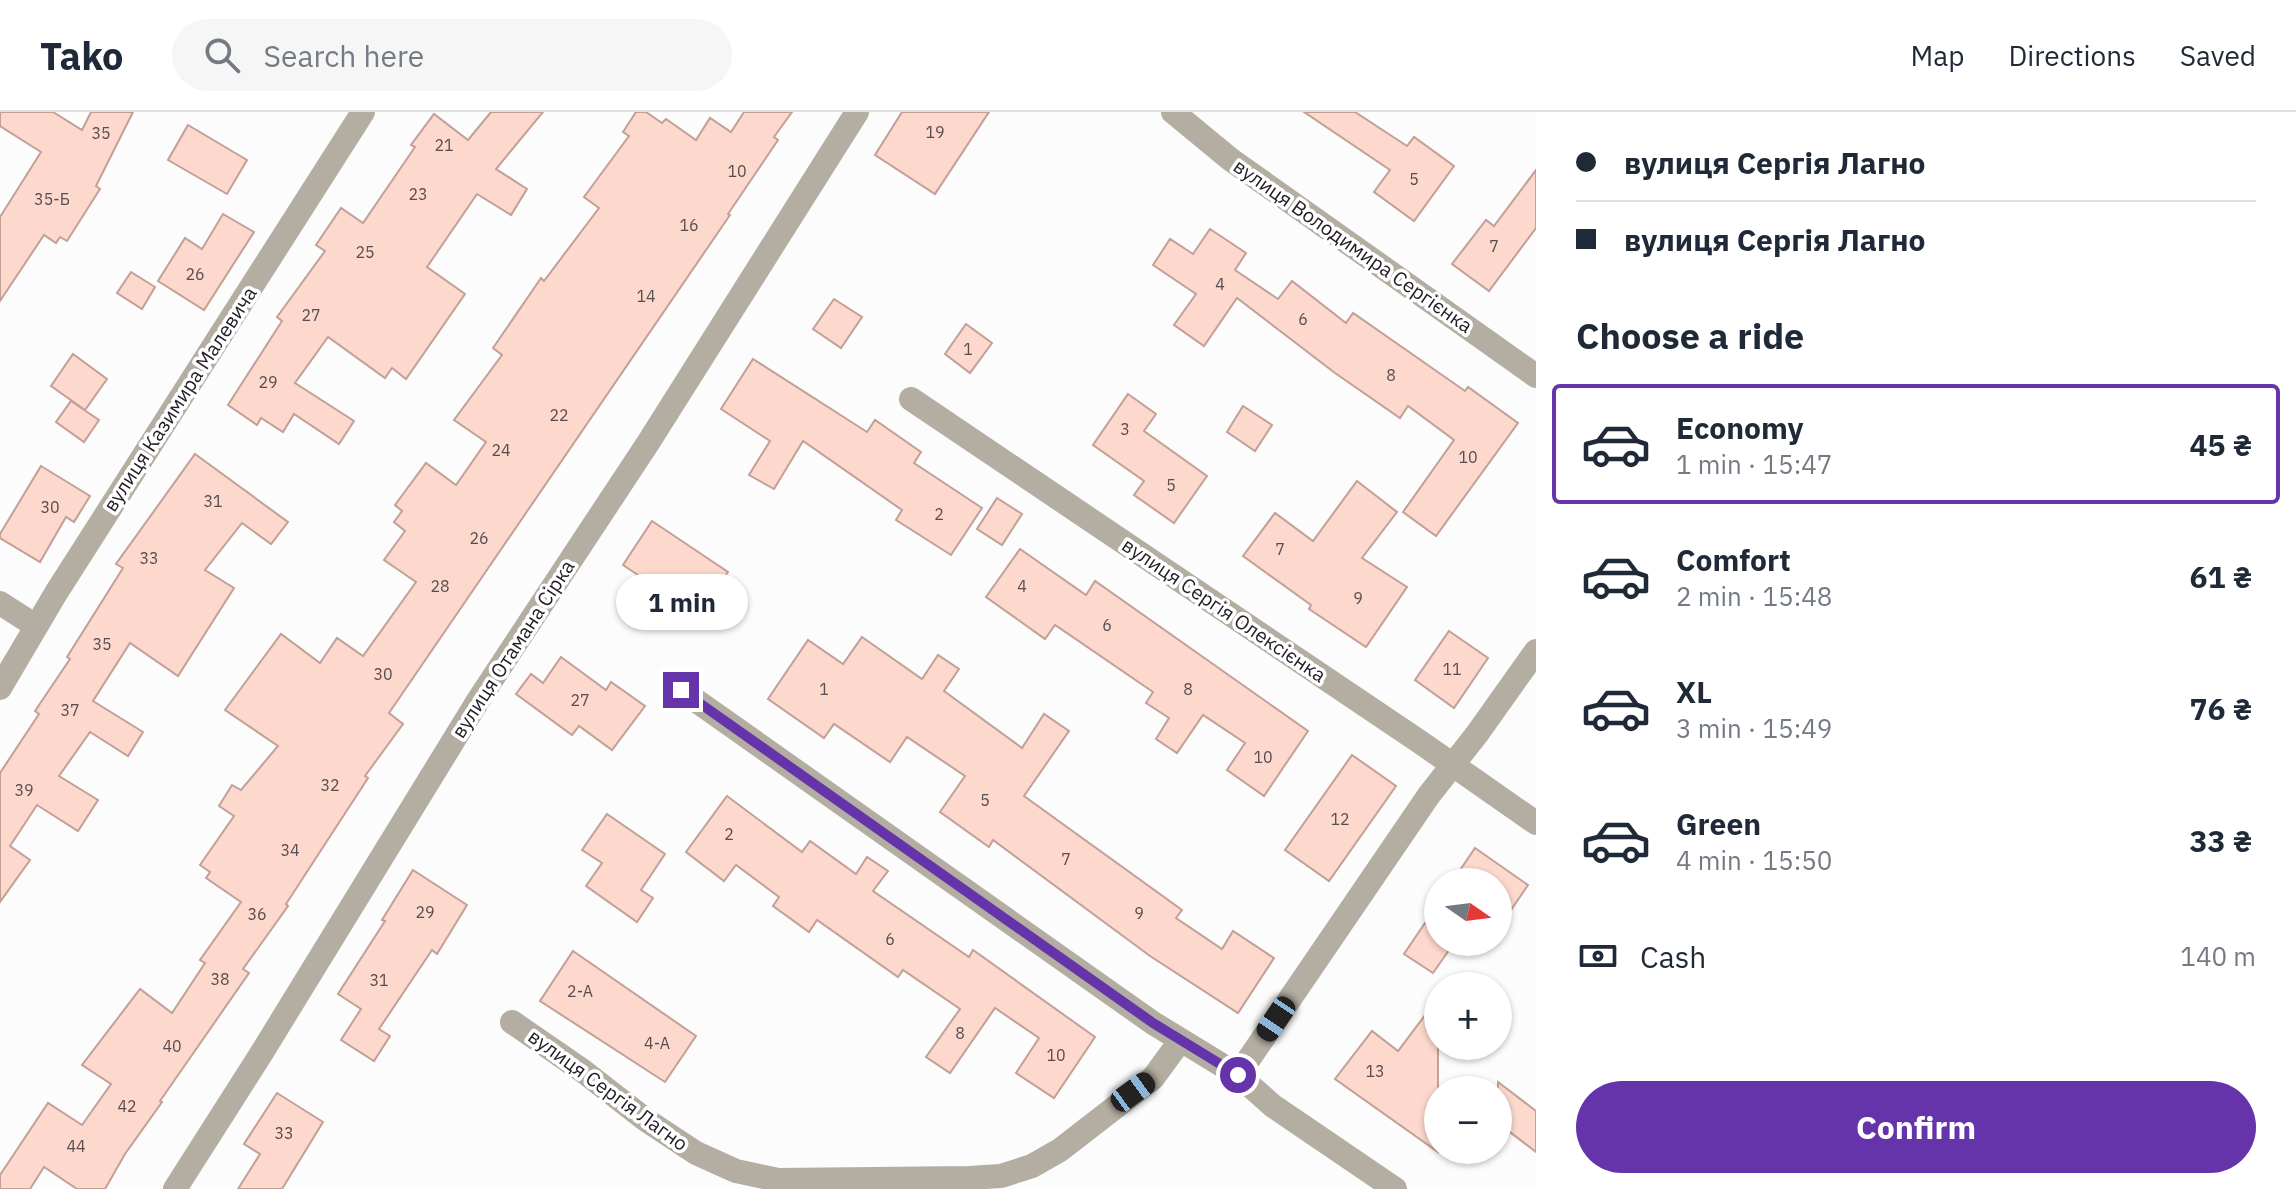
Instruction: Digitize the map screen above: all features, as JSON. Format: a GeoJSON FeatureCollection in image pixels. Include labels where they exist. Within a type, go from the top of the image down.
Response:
{"type":"FeatureCollection","features":[{"type":"Feature","properties":{"kind":"street","name":"вулиця Казимира Малевича"},"geometry":{"type":"LineString","coordinates":[[0,688],[36,626],[363,112]]}},
{"type":"Feature","properties":{"kind":"street","name":"вулиця Отамана Сірка"},"geometry":{"type":"LineString","coordinates":[[175,1189],[479,699],[648,443],[857,112]]}},
{"type":"Feature","properties":{"kind":"street","name":"вулиця Володимира Сергієнка"},"geometry":{"type":"LineString","coordinates":[[1173,112],[1230,159],[1536,376]]}},
{"type":"Feature","properties":{"kind":"street","name":"вулиця Сергія Олексієнка"},"geometry":{"type":"LineString","coordinates":[[911,399],[1536,823]]}},
{"type":"Feature","properties":{"kind":"street"},"geometry":{"type":"LineString","coordinates":[[0,603],[36,626]]}},
{"type":"Feature","properties":{"kind":"street"},"geometry":{"type":"LineString","coordinates":[[1238,1075],[1429,795],[1536,651]]}},
{"type":"Feature","properties":{"kind":"street"},"geometry":{"type":"LineString","coordinates":[[681,690],[1180,1041],[1238,1075],[1273,1106],[1395,1189]]}},
{"type":"Feature","properties":{"kind":"street","name":"вулиця Сергія Лагно"},"geometry":{"type":"LineString","coordinates":[[512,1022],[696,1153],[736,1171],[778,1180],[990,1177],[1032,1166],[1060,1150],[1153,1078],[1180,1041]]}},
{"type":"Feature","properties":{"kind":"building"},"geometry":{"type":"Polygon","coordinates":[[[0,112],[53,112],[82,130],[91,112],[133,112],[96,186],[100,189],[67,241],[60,237],[56,243],[44,235],[0,301],[0,217],[41,152],[0,126],[0,112]]]}},
{"type":"Feature","properties":{"kind":"building"},"geometry":{"type":"Polygon","coordinates":[[[491,112],[543,112],[496,169],[527,189],[511,215],[477,194],[427,267],[465,294],[406,379],[392,368],[385,378],[328,337],[295,383],[354,421],[339,444],[294,414],[283,432],[261,418],[257,425],[228,405],[282,321],[277,317],[325,251],[316,245],[341,208],[363,223],[434,114],[468,140],[491,112]]]}},
{"type":"Feature","properties":{"kind":"building"},"geometry":{"type":"Polygon","coordinates":[[[636,112],[646,112],[662,123],[666,119],[696,140],[710,118],[731,132],[744,112],[792,112],[774,137],[778,140],[730,215],[389,713],[403,724],[365,776],[368,778],[286,904],[288,906],[243,969],[249,973],[160,1101],[105,1189],[77,1189],[44,1167],[30,1189],[0,1189],[0,1175],[48,1103],[82,1125],[111,1084],[82,1065],[140,989],[172,1013],[205,963],[200,960],[241,902],[206,878],[210,872],[200,865],[234,816],[219,806],[232,785],[241,790],[278,746],[225,710],[281,634],[320,663],[337,638],[363,656],[416,582],[384,560],[405,531],[394,522],[402,511],[395,505],[426,463],[456,485],[486,442],[454,420],[502,355],[493,348],[541,278],[544,281],[599,208],[584,197],[629,136],[623,132],[636,112]]]}},
{"type":"Feature","properties":{"kind":"building"},"geometry":{"type":"Polygon","coordinates":[[[902,112],[989,112],[935,194],[875,155],[902,112]]]}},
{"type":"Feature","properties":{"kind":"building"},"geometry":{"type":"Polygon","coordinates":[[[1304,112],[1355,112],[1407,146],[1414,137],[1454,166],[1414,221],[1374,192],[1390,170],[1304,112]]]}},
{"type":"Feature","properties":{"kind":"building"},"geometry":{"type":"Polygon","coordinates":[[[188,125],[247,160],[227,194],[168,160],[188,125]]]}},
{"type":"Feature","properties":{"kind":"building"},"geometry":{"type":"Polygon","coordinates":[[[1536,170],[1536,228],[1489,291],[1452,264],[1486,220],[1494,226],[1536,170]]]}},
{"type":"Feature","properties":{"kind":"building"},"geometry":{"type":"Polygon","coordinates":[[[223,214],[254,232],[204,310],[158,281],[185,238],[202,249],[223,214]]]}},
{"type":"Feature","properties":{"kind":"building"},"geometry":{"type":"Polygon","coordinates":[[[1210,229],[1246,253],[1235,270],[1278,299],[1292,281],[1346,323],[1353,313],[1465,391],[1468,387],[1518,423],[1436,536],[1403,512],[1454,440],[1408,406],[1400,418],[1237,298],[1204,346],[1174,325],[1196,294],[1153,265],[1170,239],[1193,254],[1210,229]]]}},
{"type":"Feature","properties":{"kind":"building"},"geometry":{"type":"Polygon","coordinates":[[[131,272],[155,287],[142,309],[117,293],[131,272]]]}},
{"type":"Feature","properties":{"kind":"building"},"geometry":{"type":"Polygon","coordinates":[[[834,299],[862,317],[841,348],[813,329],[834,299]]]}},
{"type":"Feature","properties":{"kind":"building"},"geometry":{"type":"Polygon","coordinates":[[[966,324],[992,343],[970,373],[945,354],[966,324]]]}},
{"type":"Feature","properties":{"kind":"building"},"geometry":{"type":"Polygon","coordinates":[[[73,354],[107,379],[85,410],[51,386],[73,354]]]}},
{"type":"Feature","properties":{"kind":"building"},"geometry":{"type":"Polygon","coordinates":[[[753,359],[867,432],[875,420],[921,452],[914,463],[982,508],[951,555],[896,520],[902,510],[803,441],[774,489],[749,475],[770,441],[721,409],[753,359]]]}},
{"type":"Feature","properties":{"kind":"building"},"geometry":{"type":"Polygon","coordinates":[[[1128,394],[1156,414],[1144,431],[1207,476],[1174,523],[1134,495],[1144,481],[1093,445],[1128,394]]]}},
{"type":"Feature","properties":{"kind":"building"},"geometry":{"type":"Polygon","coordinates":[[[71,401],[99,420],[84,442],[56,422],[71,401]]]}},
{"type":"Feature","properties":{"kind":"building"},"geometry":{"type":"Polygon","coordinates":[[[1243,406],[1272,425],[1255,451],[1227,432],[1243,406]]]}},
{"type":"Feature","properties":{"kind":"building"},"geometry":{"type":"Polygon","coordinates":[[[195,454],[288,522],[271,544],[242,523],[205,570],[234,588],[178,676],[130,643],[93,701],[143,732],[128,756],[90,732],[59,776],[98,800],[78,831],[37,805],[10,846],[30,860],[0,902],[0,773],[39,714],[35,711],[70,659],[67,657],[123,568],[116,564],[195,454]]]}},
{"type":"Feature","properties":{"kind":"building"},"geometry":{"type":"Polygon","coordinates":[[[41,466],[90,496],[74,522],[66,517],[40,562],[0,538],[0,534],[41,466]]]}},
{"type":"Feature","properties":{"kind":"building"},"geometry":{"type":"Polygon","coordinates":[[[1357,481],[1397,512],[1362,558],[1407,587],[1366,647],[1309,609],[1311,605],[1243,556],[1275,513],[1313,541],[1357,481]]]}},
{"type":"Feature","properties":{"kind":"building"},"geometry":{"type":"Polygon","coordinates":[[[997,498],[1022,514],[1002,545],[977,529],[997,498]]]}},
{"type":"Feature","properties":{"kind":"building"},"geometry":{"type":"Polygon","coordinates":[[[652,521],[728,572],[697,611],[623,565],[652,521]]]}},
{"type":"Feature","properties":{"kind":"building"},"geometry":{"type":"Polygon","coordinates":[[[1020,549],[1086,595],[1095,581],[1308,731],[1264,796],[1227,770],[1245,743],[1203,715],[1177,753],[1156,739],[1169,718],[1146,703],[1153,692],[1055,625],[1045,639],[986,597],[1020,549]]]}},
{"type":"Feature","properties":{"kind":"building"},"geometry":{"type":"Polygon","coordinates":[[[1449,631],[1488,658],[1454,708],[1415,680],[1449,631]]]}},
{"type":"Feature","properties":{"kind":"building"},"geometry":{"type":"Polygon","coordinates":[[[862,637],[922,679],[938,655],[959,669],[944,691],[1022,748],[1044,714],[1069,731],[1024,796],[1182,910],[1176,918],[1222,949],[1233,931],[1274,958],[1238,1013],[1150,956],[993,840],[989,847],[940,812],[965,776],[907,737],[890,762],[834,724],[824,738],[768,699],[808,640],[843,664],[862,637]]]}},
{"type":"Feature","properties":{"kind":"building"},"geometry":{"type":"Polygon","coordinates":[[[561,657],[606,690],[611,682],[645,706],[612,750],[579,726],[572,735],[516,694],[531,674],[543,683],[561,657]]]}},
{"type":"Feature","properties":{"kind":"building"},"geometry":{"type":"Polygon","coordinates":[[[1352,755],[1396,786],[1329,881],[1285,850],[1352,755]]]}},
{"type":"Feature","properties":{"kind":"building"},"geometry":{"type":"Polygon","coordinates":[[[727,796],[802,852],[810,841],[856,874],[867,857],[888,871],[873,891],[969,957],[973,950],[1095,1037],[1054,1098],[1016,1073],[1039,1038],[995,1008],[950,1073],[926,1057],[960,1009],[903,970],[898,977],[817,920],[809,932],[773,906],[779,897],[736,865],[724,881],[686,852],[727,796]]]}},
{"type":"Feature","properties":{"kind":"building"},"geometry":{"type":"Polygon","coordinates":[[[607,814],[665,854],[641,890],[653,898],[637,922],[586,886],[602,863],[582,850],[607,814]]]}},
{"type":"Feature","properties":{"kind":"building"},"geometry":{"type":"Polygon","coordinates":[[[1475,848],[1504,868],[1461,868],[1475,848]]]}},
{"type":"Feature","properties":{"kind":"building"},"geometry":{"type":"Polygon","coordinates":[[[413,870],[467,905],[437,954],[432,950],[379,1029],[390,1036],[374,1061],[341,1040],[361,1009],[338,994],[385,921],[382,920],[413,870]]]}},
{"type":"Feature","properties":{"kind":"building"},"geometry":{"type":"Polygon","coordinates":[[[1512,874],[1528,885],[1512,908],[1512,874]]]}},
{"type":"Feature","properties":{"kind":"building"},"geometry":{"type":"Polygon","coordinates":[[[1424,924],[1424,956],[1445,956],[1431,972],[1404,954],[1424,924]]]}},
{"type":"Feature","properties":{"kind":"building"},"geometry":{"type":"Polygon","coordinates":[[[573,951],[696,1036],[665,1082],[540,1001],[573,951]]]}},
{"type":"Feature","properties":{"kind":"building"},"geometry":{"type":"Polygon","coordinates":[[[1424,1017],[1424,1060],[1438,1060],[1438,1076],[1424,1076],[1424,1142],[1335,1079],[1372,1031],[1398,1051],[1424,1017]]]}},
{"type":"Feature","properties":{"kind":"building"},"geometry":{"type":"Polygon","coordinates":[[[277,1093],[323,1122],[282,1189],[238,1189],[260,1154],[244,1144],[277,1093]]]}},
{"type":"Feature","properties":{"kind":"building"},"geometry":{"type":"Polygon","coordinates":[[[1512,1093],[1536,1111],[1536,1152],[1512,1134],[1512,1093]]]}},
{"type":"Feature","properties":{"kind":"route"},"geometry":{"type":"LineString","coordinates":[[681,690],[1153,1023],[1238,1075]]}}]}
